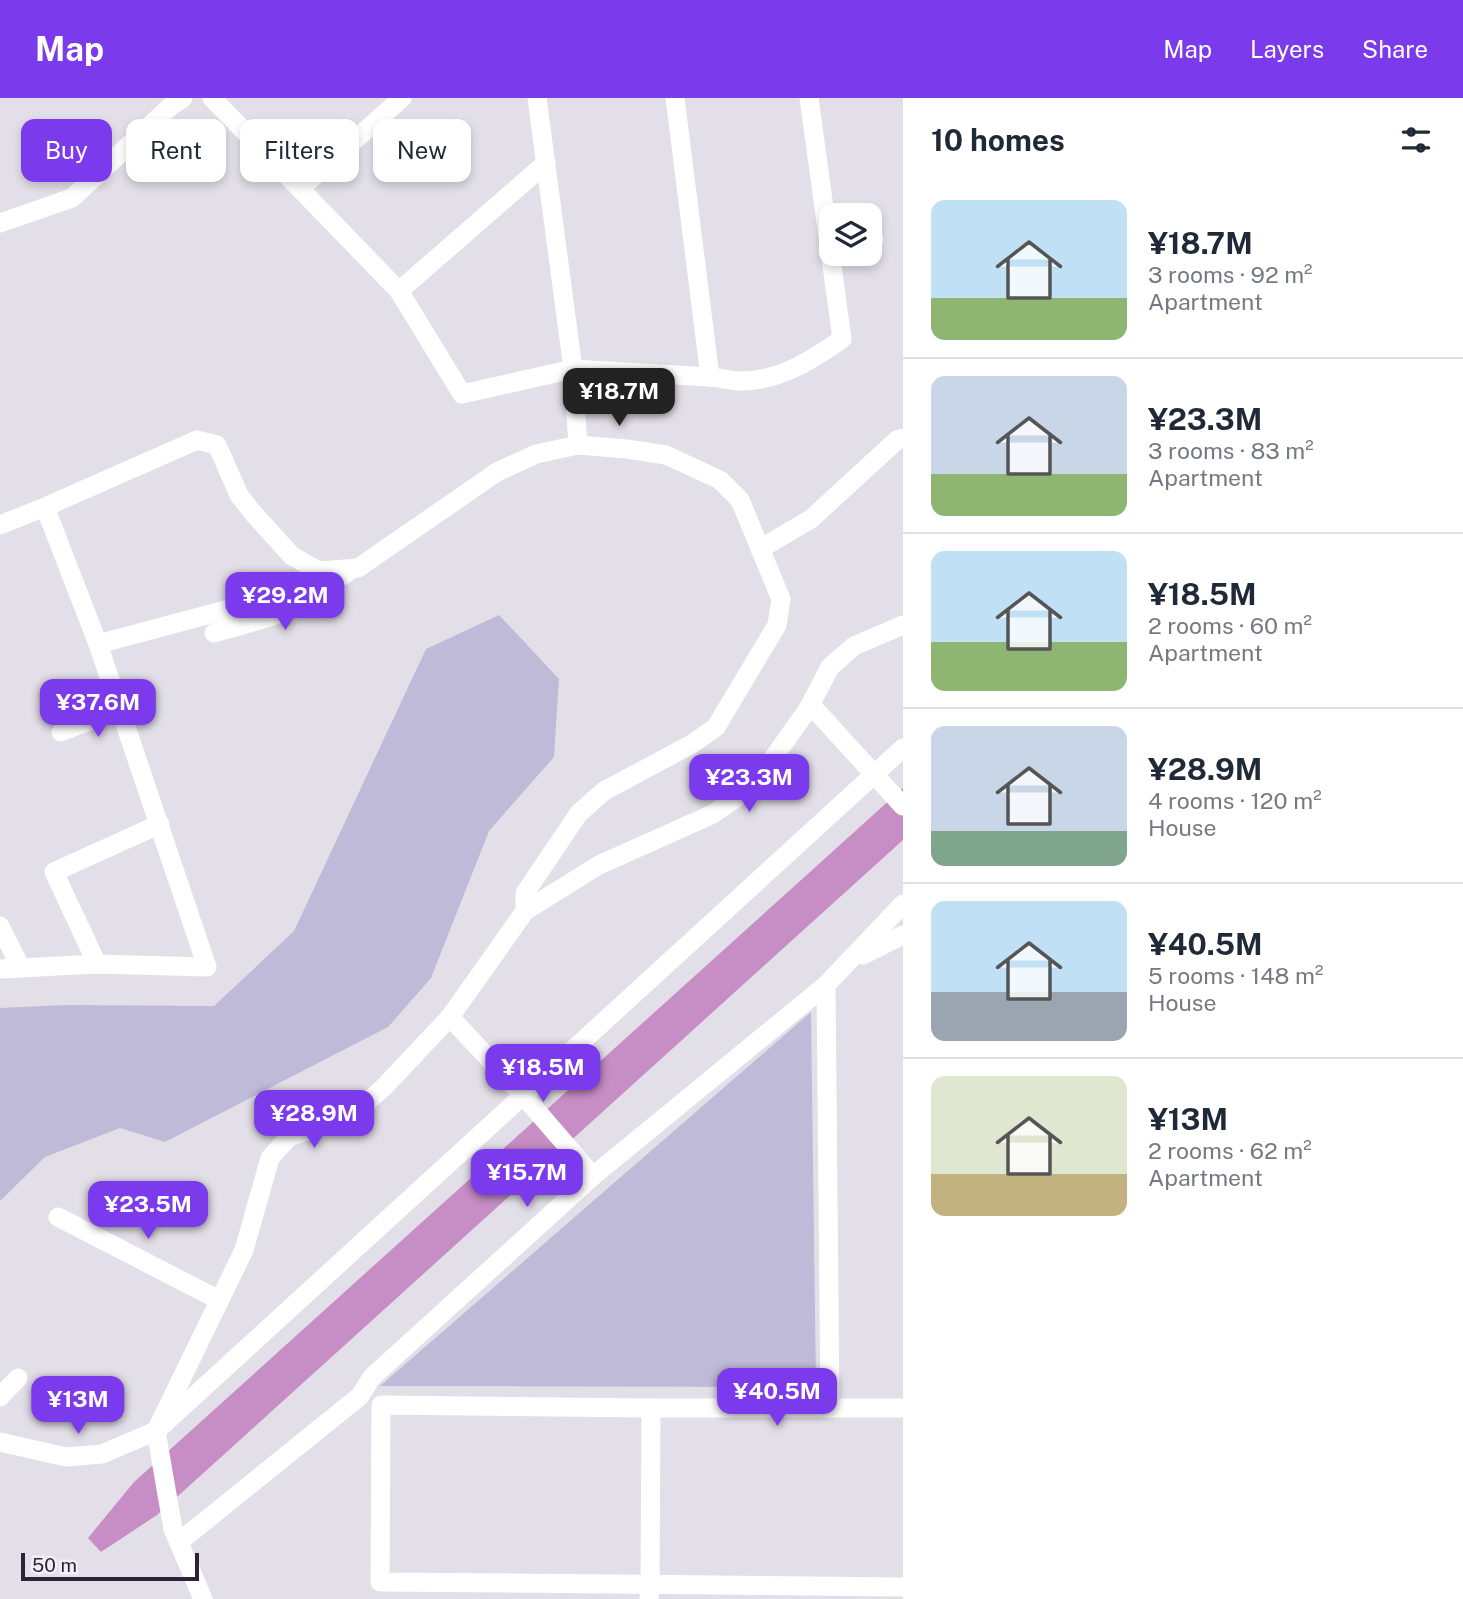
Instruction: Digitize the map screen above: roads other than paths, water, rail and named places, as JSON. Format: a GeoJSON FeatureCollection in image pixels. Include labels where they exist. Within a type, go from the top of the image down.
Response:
{"type":"FeatureCollection","features":[{"type":"Feature","properties":{"kind":"street"},"geometry":{"type":"LineString","coordinates":[[212,98],[399,290],[462,394],[573,369],[742,381],[774,376],[809,363],[842,339],[834,266]]}},
{"type":"Feature","properties":{"kind":"street"},"geometry":{"type":"LineString","coordinates":[[300,190],[402,98]]}},
{"type":"Feature","properties":{"kind":"street"},"geometry":{"type":"LineString","coordinates":[[537,98],[573,369],[578,445]]}},
{"type":"Feature","properties":{"kind":"street"},"geometry":{"type":"LineString","coordinates":[[675,98],[710,377]]}},
{"type":"Feature","properties":{"kind":"street"},"geometry":{"type":"LineString","coordinates":[[809,98],[825,203]]}},
{"type":"Feature","properties":{"kind":"street"},"geometry":{"type":"LineString","coordinates":[[0,223],[72,198],[173,101]]}},
{"type":"Feature","properties":{"kind":"street"},"geometry":{"type":"LineString","coordinates":[[399,290],[546,163]]}},
{"type":"Feature","properties":{"kind":"street"},"geometry":{"type":"LineString","coordinates":[[760,549],[811,519],[897,440],[903,438]]}},
{"type":"Feature","properties":{"kind":"street"},"geometry":{"type":"LineString","coordinates":[[0,525],[197,440],[216,445],[239,495],[292,556],[319,571],[358,568]]}},
{"type":"Feature","properties":{"kind":"street"},"geometry":{"type":"LineString","coordinates":[[98,644],[327,583],[358,568],[497,472],[536,454],[578,445],[627,449],[666,455],[720,480],[740,500],[781,599],[776,625],[716,727],[692,744],[604,791],[579,813],[525,893],[525,911]]}},
{"type":"Feature","properties":{"kind":"street"},"geometry":{"type":"LineString","coordinates":[[0,969],[97,964],[207,967],[98,644],[45,507]]}},
{"type":"Feature","properties":{"kind":"street"},"geometry":{"type":"LineString","coordinates":[[214,633],[286,611],[311,600],[327,583]]}},
{"type":"Feature","properties":{"kind":"street"},"geometry":{"type":"LineString","coordinates":[[204,1599],[176,1536],[158,1439],[244,1250],[270,1158],[289,1138],[350,1117],[384,1087],[450,1017],[525,911],[599,865],[713,814],[742,794],[762,774],[811,705],[830,667],[854,646],[903,625]]}},
{"type":"Feature","properties":{"kind":"street"},"geometry":{"type":"LineString","coordinates":[[811,705],[903,806]]}},
{"type":"Feature","properties":{"kind":"street"},"geometry":{"type":"LineString","coordinates":[[61,732],[120,709]]}},
{"type":"Feature","properties":{"kind":"street"},"geometry":{"type":"LineString","coordinates":[[0,1442],[66,1457],[102,1454],[158,1439],[526,1098],[878,778],[903,748]]}},
{"type":"Feature","properties":{"kind":"street"},"geometry":{"type":"LineString","coordinates":[[97,964],[54,872],[160,824]]}},
{"type":"Feature","properties":{"kind":"street"},"geometry":{"type":"LineString","coordinates":[[176,1536],[360,1396],[372,1377],[593,1176],[826,985],[903,904]]}},
{"type":"Feature","properties":{"kind":"street"},"geometry":{"type":"LineString","coordinates":[[0,926],[21,968]]}},
{"type":"Feature","properties":{"kind":"street"},"geometry":{"type":"LineString","coordinates":[[850,961],[903,935]]}},
{"type":"Feature","properties":{"kind":"street"},"geometry":{"type":"LineString","coordinates":[[826,985],[830,1408]]}},
{"type":"Feature","properties":{"kind":"street"},"geometry":{"type":"LineString","coordinates":[[450,1017],[526,1098],[593,1176]]}},
{"type":"Feature","properties":{"kind":"street"},"geometry":{"type":"LineString","coordinates":[[58,1217],[219,1300]]}},
{"type":"Feature","properties":{"kind":"street"},"geometry":{"type":"LineString","coordinates":[[0,1397],[18,1377]]}},
{"type":"Feature","properties":{"kind":"street"},"geometry":{"type":"LineString","coordinates":[[360,1396],[381,1405],[903,1408]]}},
{"type":"Feature","properties":{"kind":"street"},"geometry":{"type":"LineString","coordinates":[[381,1405],[380,1582],[539,1591],[650,1592],[903,1587]]}},
{"type":"Feature","properties":{"kind":"street"},"geometry":{"type":"LineString","coordinates":[[650,1592],[651,1408]]}}]}
